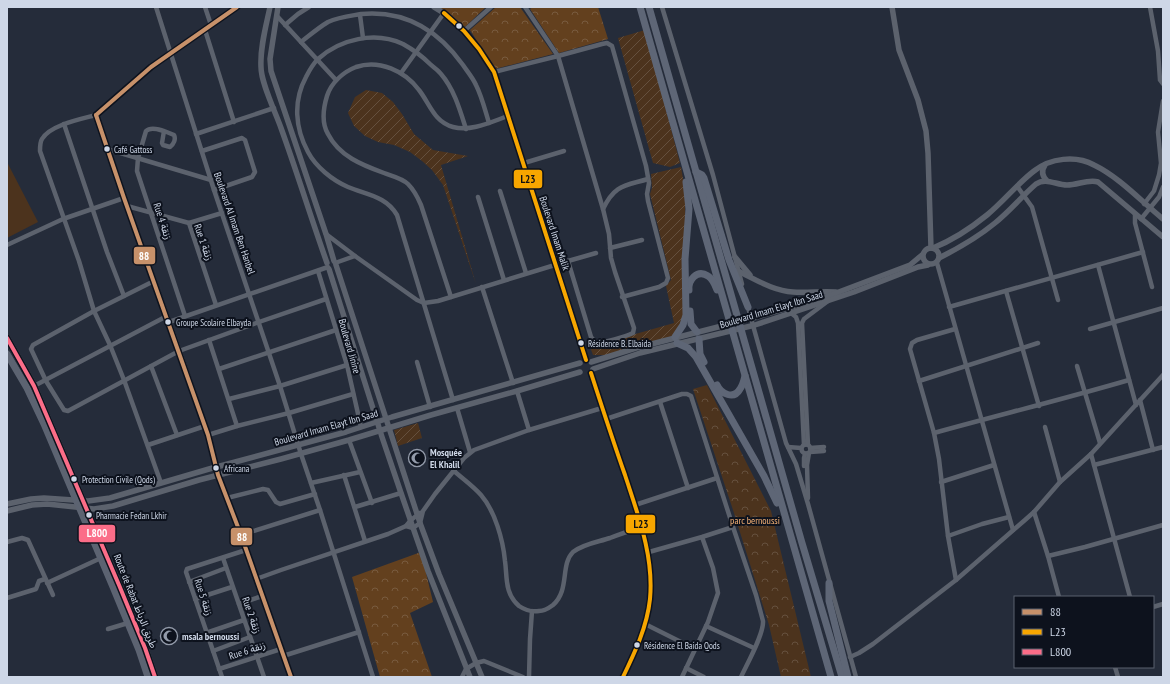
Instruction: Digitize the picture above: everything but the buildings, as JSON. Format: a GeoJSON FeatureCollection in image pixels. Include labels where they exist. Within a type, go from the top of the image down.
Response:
{"type":"FeatureCollection","features":[{"type":"Feature","properties":{"kind":"highway"},"geometry":{"type":"LineString","coordinates":[[640,7],[831,677]]}},
{"type":"Feature","properties":{"kind":"highway"},"geometry":{"type":"LineString","coordinates":[[649,7],[802,543],[842,677]]}},
{"type":"Feature","properties":{"kind":"highway"},"geometry":{"type":"LineString","coordinates":[[684,160],[689,209],[685,259],[686,315],[676,340],[688,348],[696,357],[772,491],[793,546]]}},
{"type":"Feature","properties":{"kind":"highway"},"geometry":{"type":"LineString","coordinates":[[696,172],[704,178],[729,260],[748,307]]}},
{"type":"Feature","properties":{"kind":"highway"},"geometry":{"type":"LineString","coordinates":[[724,302],[712,279],[707,275],[700,274],[694,276],[690,281],[690,320],[698,336],[701,358],[718,388],[722,392],[732,395],[740,390],[745,376]]}},
{"type":"Feature","properties":{"kind":"highway"},"geometry":{"type":"LineString","coordinates":[[829,583],[829,601],[848,677]]}},
{"type":"Feature","properties":{"kind":"main road","name":"Route de Rabat طريق الرباط"},"geometry":{"type":"LineString","coordinates":[[7,338],[34,386],[80,500],[79,508],[128,623],[148,677]]}},
{"type":"Feature","properties":{"kind":"main road","name":"Route de Rabat طريق الرباط"},"geometry":{"type":"LineString","coordinates":[[7,354],[27,388],[80,500],[87,508],[140,634],[155,677]]}},
{"type":"Feature","properties":{"kind":"street","name":"Boulevard Al Imam Ben Hanbel"},"geometry":{"type":"LineString","coordinates":[[156,7],[214,190],[250,294],[334,552],[373,677]]}},
{"type":"Feature","properties":{"kind":"street"},"geometry":{"type":"LineString","coordinates":[[205,7],[211,25]]}},
{"type":"Feature","properties":{"kind":"street"},"geometry":{"type":"LineString","coordinates":[[161,483],[124,380],[94,311],[79,261],[40,151],[42,138],[55,128],[64,124],[96,116],[134,81],[171,52],[238,7]]}},
{"type":"Feature","properties":{"kind":"street"},"geometry":{"type":"LineString","coordinates":[[270,7],[261,58],[261,69],[264,82],[328,266],[400,493],[411,520],[428,571],[470,677]]}},
{"type":"Feature","properties":{"kind":"street"},"geometry":{"type":"LineString","coordinates":[[278,7],[270,59],[271,71],[326,234],[417,515],[444,587],[482,677]]}},
{"type":"Feature","properties":{"kind":"street"},"geometry":{"type":"LineString","coordinates":[[286,25],[298,14],[309,7]]}},
{"type":"Feature","properties":{"kind":"street","name":"Boulevard Imam Malik"},"geometry":{"type":"LineString","coordinates":[[434,7],[444,12],[464,31],[479,49],[494,72],[588,361]]}},
{"type":"Feature","properties":{"kind":"street"},"geometry":{"type":"LineString","coordinates":[[464,31],[491,7]]}},
{"type":"Feature","properties":{"kind":"street"},"geometry":{"type":"LineString","coordinates":[[662,7],[712,175],[788,447],[796,464],[808,504],[856,677]]}},
{"type":"Feature","properties":{"kind":"street"},"geometry":{"type":"LineString","coordinates":[[892,7],[899,50],[918,100],[926,131],[932,248]]}},
{"type":"Feature","properties":{"kind":"street"},"geometry":{"type":"LineString","coordinates":[[1150,7],[1158,51],[1160,80],[1163,84]]}},
{"type":"Feature","properties":{"kind":"street"},"geometry":{"type":"LineString","coordinates":[[527,8],[558,56],[603,209],[609,234],[615,272],[622,297],[634,328],[633,333],[624,337],[600,342],[591,337],[568,261]]}},
{"type":"Feature","properties":{"kind":"street"},"geometry":{"type":"LineString","coordinates":[[401,73],[444,12]]}},
{"type":"Feature","properties":{"kind":"street"},"geometry":{"type":"LineString","coordinates":[[301,42],[329,22],[339,18],[374,14],[391,15],[417,24],[449,47],[469,73],[478,90],[489,123]]}},
{"type":"Feature","properties":{"kind":"street"},"geometry":{"type":"LineString","coordinates":[[360,15],[363,38]]}},
{"type":"Feature","properties":{"kind":"street"},"geometry":{"type":"LineString","coordinates":[[277,16],[336,80]]}},
{"type":"Feature","properties":{"kind":"street"},"geometry":{"type":"LineString","coordinates":[[205,30],[234,122]]}},
{"type":"Feature","properties":{"kind":"street"},"geometry":{"type":"LineString","coordinates":[[453,400],[397,215],[393,208],[381,199],[341,183],[328,174],[313,160],[302,139],[297,124],[297,102],[303,82],[317,60],[337,46],[346,42],[363,38],[380,38],[402,44],[416,52],[440,73],[457,102],[466,129]]}},
{"type":"Feature","properties":{"kind":"street"},"geometry":{"type":"LineString","coordinates":[[494,72],[602,44],[607,43],[612,46],[645,161],[650,185],[648,201],[668,278],[666,283],[659,287],[622,297]]}},
{"type":"Feature","properties":{"kind":"street"},"geometry":{"type":"LineString","coordinates":[[451,297],[421,204],[415,193],[409,184],[363,165],[344,154],[335,145],[324,124],[323,113],[328,92],[342,74],[363,65],[379,65],[389,67],[412,81],[438,119],[454,127],[466,129],[508,116]]}},
{"type":"Feature","properties":{"kind":"street"},"geometry":{"type":"LineString","coordinates":[[1144,204],[1154,191],[1159,175],[1161,163],[1158,132],[1163,102]]}},
{"type":"Feature","properties":{"kind":"street"},"geometry":{"type":"LineString","coordinates":[[196,134],[274,108]]}},
{"type":"Feature","properties":{"kind":"street"},"geometry":{"type":"LineString","coordinates":[[96,116],[124,198],[180,351],[208,435],[218,475],[241,535],[291,677]]}},
{"type":"Feature","properties":{"kind":"street"},"geometry":{"type":"LineString","coordinates":[[64,124],[92,208],[124,296]]}},
{"type":"Feature","properties":{"kind":"street","name":"Rue 4 زنقة"},"geometry":{"type":"LineString","coordinates":[[164,132],[152,128],[146,131],[138,158],[137,171],[185,316]]}},
{"type":"Feature","properties":{"kind":"street"},"geometry":{"type":"LineString","coordinates":[[202,151],[242,138],[245,140],[255,172],[252,177],[214,190]]}},
{"type":"Feature","properties":{"kind":"street"},"geometry":{"type":"LineString","coordinates":[[107,149],[211,180]]}},
{"type":"Feature","properties":{"kind":"street"},"geometry":{"type":"LineString","coordinates":[[524,163],[564,151]]}},
{"type":"Feature","properties":{"kind":"street"},"geometry":{"type":"LineString","coordinates":[[1163,219],[1108,172],[1089,162],[1069,159],[1053,161],[1034,171],[989,214],[969,230],[944,244],[925,250],[922,255],[924,261],[928,265],[931,265],[965,245],[997,222],[1039,181],[1047,181],[1065,186],[1092,180],[1098,182],[1163,236]]}},
{"type":"Feature","properties":{"kind":"street"},"geometry":{"type":"LineString","coordinates":[[1045,164],[1042,173],[1047,181]]}},
{"type":"Feature","properties":{"kind":"street"},"geometry":{"type":"LineString","coordinates":[[603,209],[609,197],[618,188],[648,179]]}},
{"type":"Feature","properties":{"kind":"street"},"geometry":{"type":"LineString","coordinates":[[1017,186],[1032,207],[1058,300]]}},
{"type":"Feature","properties":{"kind":"street"},"geometry":{"type":"LineString","coordinates":[[1141,218],[1159,197],[1163,187]]}},
{"type":"Feature","properties":{"kind":"street"},"geometry":{"type":"LineString","coordinates":[[500,191],[526,273]]}},
{"type":"Feature","properties":{"kind":"street"},"geometry":{"type":"LineString","coordinates":[[478,197],[504,280]]}},
{"type":"Feature","properties":{"kind":"street"},"geometry":{"type":"LineString","coordinates":[[7,245],[63,219],[124,198]]}},
{"type":"Feature","properties":{"kind":"street","name":"Rue 1 زنقة"},"geometry":{"type":"LineString","coordinates":[[127,206],[189,224],[216,305]]}},
{"type":"Feature","properties":{"kind":"street"},"geometry":{"type":"LineString","coordinates":[[189,224],[222,213]]}},
{"type":"Feature","properties":{"kind":"street"},"geometry":{"type":"LineString","coordinates":[[1135,214],[1135,223],[1152,287]]}},
{"type":"Feature","properties":{"kind":"street"},"geometry":{"type":"LineString","coordinates":[[326,234],[411,297],[424,303],[438,301],[526,273],[596,253]]}},
{"type":"Feature","properties":{"kind":"street"},"geometry":{"type":"LineString","coordinates":[[610,248],[642,240]]}},
{"type":"Feature","properties":{"kind":"street"},"geometry":{"type":"LineString","coordinates":[[932,248],[938,252],[938,260],[949,308],[1013,530]]}},
{"type":"Feature","properties":{"kind":"street"},"geometry":{"type":"LineString","coordinates":[[949,308],[1143,252]]}},
{"type":"Feature","properties":{"kind":"street","name":"Boulevard Imam Elayt Ibn Saad"},"geometry":{"type":"LineString","coordinates":[[698,336],[718,327],[822,298],[910,265],[922,255]]}},
{"type":"Feature","properties":{"kind":"street"},"geometry":{"type":"LineString","coordinates":[[169,322],[318,270],[328,266],[329,261],[335,263],[355,256]]}},
{"type":"Feature","properties":{"kind":"street"},"geometry":{"type":"LineString","coordinates":[[735,257],[753,278]]}},
{"type":"Feature","properties":{"kind":"street","name":"Boulevard Imam Elayt Ibn Saad"},"geometry":{"type":"LineString","coordinates":[[588,361],[636,348],[698,336],[721,334],[755,326],[862,290],[918,267],[928,265]]}},
{"type":"Feature","properties":{"kind":"street"},"geometry":{"type":"LineString","coordinates":[[1098,265],[1136,405]]}},
{"type":"Feature","properties":{"kind":"street","name":"Boulevard Jinine"},"geometry":{"type":"LineString","coordinates":[[318,270],[347,365],[361,427]]}},
{"type":"Feature","properties":{"kind":"street"},"geometry":{"type":"LineString","coordinates":[[738,271],[768,286],[792,292],[838,292]]}},
{"type":"Feature","properties":{"kind":"street"},"geometry":{"type":"LineString","coordinates":[[154,281],[94,311],[32,345],[31,349],[46,381],[64,410],[66,411],[93,398],[180,351],[326,299]]}},
{"type":"Feature","properties":{"kind":"street"},"geometry":{"type":"LineString","coordinates":[[482,287],[513,383]]}},
{"type":"Feature","properties":{"kind":"street"},"geometry":{"type":"LineString","coordinates":[[1006,291],[1038,406]]}},
{"type":"Feature","properties":{"kind":"street"},"geometry":{"type":"LineString","coordinates":[[808,504],[804,461],[807,449],[802,323],[804,319],[828,301]]}},
{"type":"Feature","properties":{"kind":"street"},"geometry":{"type":"LineString","coordinates":[[1090,329],[1163,308]]}},
{"type":"Feature","properties":{"kind":"street"},"geometry":{"type":"LineString","coordinates":[[791,313],[796,317],[798,323],[807,449]]}},
{"type":"Feature","properties":{"kind":"street"},"geometry":{"type":"LineString","coordinates":[[34,386],[167,316]]}},
{"type":"Feature","properties":{"kind":"street"},"geometry":{"type":"LineString","coordinates":[[955,329],[917,340],[912,343],[910,349],[934,434],[941,467],[941,482],[948,536],[956,580]]}},
{"type":"Feature","properties":{"kind":"street"},"geometry":{"type":"LineString","coordinates":[[219,369],[336,330]]}},
{"type":"Feature","properties":{"kind":"street"},"geometry":{"type":"LineString","coordinates":[[209,340],[237,426]]}},
{"type":"Feature","properties":{"kind":"street","name":"Boulevard Imam Elayt Ibn Saad"},"geometry":{"type":"LineString","coordinates":[[592,371],[676,340]]}},
{"type":"Feature","properties":{"kind":"street"},"geometry":{"type":"LineString","coordinates":[[919,381],[1038,343]]}},
{"type":"Feature","properties":{"kind":"street"},"geometry":{"type":"LineString","coordinates":[[592,371],[585,374],[580,372],[580,364],[584,360],[592,364],[592,371],[602,408],[635,505],[649,552],[650,587],[645,624],[623,677]]}},
{"type":"Feature","properties":{"kind":"street"},"geometry":{"type":"LineString","coordinates":[[417,362],[430,407]]}},
{"type":"Feature","properties":{"kind":"street","name":"Boulevard Imam Elayt Ibn Saad"},"geometry":{"type":"LineString","coordinates":[[7,504],[44,498],[103,500],[580,364]]}},
{"type":"Feature","properties":{"kind":"street"},"geometry":{"type":"LineString","coordinates":[[229,399],[280,386],[347,365]]}},
{"type":"Feature","properties":{"kind":"street"},"geometry":{"type":"LineString","coordinates":[[151,366],[177,435]]}},
{"type":"Feature","properties":{"kind":"street"},"geometry":{"type":"LineString","coordinates":[[1077,366],[1100,443]]}},
{"type":"Feature","properties":{"kind":"street","name":"Boulevard Imam Elayt Ibn Saad"},"geometry":{"type":"LineString","coordinates":[[7,511],[32,505],[47,504],[94,509],[113,506],[218,475],[301,454],[580,372]]}},
{"type":"Feature","properties":{"kind":"street"},"geometry":{"type":"LineString","coordinates":[[850,657],[867,648],[956,580],[1034,512],[1060,482],[1091,454],[1163,375]]}},
{"type":"Feature","properties":{"kind":"street"},"geometry":{"type":"LineString","coordinates":[[934,434],[1130,380]]}},
{"type":"Feature","properties":{"kind":"street"},"geometry":{"type":"LineString","coordinates":[[517,391],[529,430]]}},
{"type":"Feature","properties":{"kind":"street"},"geometry":{"type":"LineString","coordinates":[[208,435],[237,426],[289,414],[353,394]]}},
{"type":"Feature","properties":{"kind":"street"},"geometry":{"type":"LineString","coordinates":[[606,419],[685,394],[689,394],[691,396],[732,527],[756,595],[763,621],[762,629],[741,677]]}},
{"type":"Feature","properties":{"kind":"street"},"geometry":{"type":"LineString","coordinates":[[1140,400],[1153,450]]}},
{"type":"Feature","properties":{"kind":"street"},"geometry":{"type":"LineString","coordinates":[[660,402],[688,488]]}},
{"type":"Feature","properties":{"kind":"street"},"geometry":{"type":"LineString","coordinates":[[457,408],[470,452]]}},
{"type":"Feature","properties":{"kind":"street"},"geometry":{"type":"LineString","coordinates":[[413,528],[420,523],[423,511],[434,494],[470,452],[529,430],[602,408]]}},
{"type":"Feature","properties":{"kind":"street"},"geometry":{"type":"LineString","coordinates":[[148,445],[205,426]]}},
{"type":"Feature","properties":{"kind":"street"},"geometry":{"type":"LineString","coordinates":[[1045,426],[1060,482]]}},
{"type":"Feature","properties":{"kind":"street"},"geometry":{"type":"LineString","coordinates":[[349,440],[372,502]]}},
{"type":"Feature","properties":{"kind":"street"},"geometry":{"type":"LineString","coordinates":[[788,447],[824,449]]}},
{"type":"Feature","properties":{"kind":"street"},"geometry":{"type":"LineString","coordinates":[[1094,465],[1153,450],[1163,449]]}},
{"type":"Feature","properties":{"kind":"street"},"geometry":{"type":"LineString","coordinates":[[1091,454],[1130,596]]}},
{"type":"Feature","properties":{"kind":"street"},"geometry":{"type":"LineString","coordinates":[[941,482],[994,465]]}},
{"type":"Feature","properties":{"kind":"street"},"geometry":{"type":"LineString","coordinates":[[454,471],[479,493],[492,513],[500,535],[511,595],[518,604],[532,611],[537,612],[546,610],[557,601],[564,587],[567,563],[573,553],[587,545],[642,527]]}},
{"type":"Feature","properties":{"kind":"street"},"geometry":{"type":"LineString","coordinates":[[311,483],[360,472]]}},
{"type":"Feature","properties":{"kind":"street"},"geometry":{"type":"LineString","coordinates":[[344,475],[365,541]]}},
{"type":"Feature","properties":{"kind":"street"},"geometry":{"type":"LineString","coordinates":[[635,505],[717,478]]}},
{"type":"Feature","properties":{"kind":"street"},"geometry":{"type":"LineString","coordinates":[[227,498],[263,488],[268,490],[276,502],[280,504],[315,494]]}},
{"type":"Feature","properties":{"kind":"street"},"geometry":{"type":"LineString","coordinates":[[355,507],[400,493]]}},
{"type":"Feature","properties":{"kind":"street"},"geometry":{"type":"LineString","coordinates":[[241,535],[320,510]]}},
{"type":"Feature","properties":{"kind":"street"},"geometry":{"type":"LineString","coordinates":[[256,579],[388,534],[406,526],[423,511]]}},
{"type":"Feature","properties":{"kind":"street"},"geometry":{"type":"LineString","coordinates":[[1034,512],[1059,596]]}},
{"type":"Feature","properties":{"kind":"street"},"geometry":{"type":"LineString","coordinates":[[948,536],[982,524],[1009,517]]}},
{"type":"Feature","properties":{"kind":"street"},"geometry":{"type":"LineString","coordinates":[[1048,556],[1163,525]]}},
{"type":"Feature","properties":{"kind":"street"},"geometry":{"type":"LineString","coordinates":[[406,526],[413,528]]}},
{"type":"Feature","properties":{"kind":"street"},"geometry":{"type":"LineString","coordinates":[[649,552],[732,527]]}},
{"type":"Feature","properties":{"kind":"street"},"geometry":{"type":"LineString","coordinates":[[682,677],[706,626],[718,593],[713,568],[702,537]]}},
{"type":"Feature","properties":{"kind":"street"},"geometry":{"type":"LineString","coordinates":[[7,542],[22,538],[28,540],[53,595]]}},
{"type":"Feature","properties":{"kind":"street"},"geometry":{"type":"LineString","coordinates":[[223,558],[246,550]]}},
{"type":"Feature","properties":{"kind":"street"},"geometry":{"type":"LineString","coordinates":[[7,598],[36,589],[39,581],[46,581],[101,558]]}},
{"type":"Feature","properties":{"kind":"street","name":"Rue 2 زنقة"},"geometry":{"type":"LineString","coordinates":[[223,558],[264,677]]}},
{"type":"Feature","properties":{"kind":"street","name":"Rue 5 زنقة"},"geometry":{"type":"LineString","coordinates":[[222,677],[186,572],[187,569],[223,558]]}},
{"type":"Feature","properties":{"kind":"street"},"geometry":{"type":"LineString","coordinates":[[189,582],[226,568]]}},
{"type":"Feature","properties":{"kind":"street"},"geometry":{"type":"LineString","coordinates":[[195,599],[232,587]]}},
{"type":"Feature","properties":{"kind":"street"},"geometry":{"type":"LineString","coordinates":[[239,604],[262,596]]}},
{"type":"Feature","properties":{"kind":"street"},"geometry":{"type":"LineString","coordinates":[[529,677],[532,611]]}},
{"type":"Feature","properties":{"kind":"street"},"geometry":{"type":"LineString","coordinates":[[206,633],[244,620]]}},
{"type":"Feature","properties":{"kind":"street"},"geometry":{"type":"LineString","coordinates":[[108,629],[128,623]]}},
{"type":"Feature","properties":{"kind":"street"},"geometry":{"type":"LineString","coordinates":[[645,624],[695,648]]}},
{"type":"Feature","properties":{"kind":"street"},"geometry":{"type":"LineString","coordinates":[[706,626],[754,648]]}},
{"type":"Feature","properties":{"kind":"street"},"geometry":{"type":"LineString","coordinates":[[283,656],[359,632]]}},
{"type":"Feature","properties":{"kind":"street"},"geometry":{"type":"LineString","coordinates":[[213,651],[250,637]]}},
{"type":"Feature","properties":{"kind":"street","name":"Rue 6 زنقة"},"geometry":{"type":"LineString","coordinates":[[219,669],[281,649]]}},
{"type":"Feature","properties":{"kind":"street"},"geometry":{"type":"LineString","coordinates":[[461,655],[471,651]]}},
{"type":"Feature","properties":{"kind":"street"},"geometry":{"type":"LineString","coordinates":[[462,677],[466,669],[476,663],[484,661],[523,677]]}},
{"type":"Feature","properties":{"kind":"street"},"geometry":{"type":"LineString","coordinates":[[686,668],[704,677]]}},
{"type":"Feature","properties":{"kind":"green space"},"geometry":{"type":"Polygon","coordinates":[[[436,7],[486,7],[465,27],[436,7]]]}},
{"type":"Feature","properties":{"kind":"green space"},"geometry":{"type":"Polygon","coordinates":[[[496,7],[520,7],[553,54],[495,69],[470,30],[496,7]]]}},
{"type":"Feature","properties":{"kind":"green space"},"geometry":{"type":"Polygon","coordinates":[[[533,7],[598,7],[608,39],[559,53],[530,9],[533,7]]]}},
{"type":"Feature","properties":{"kind":"green space"},"geometry":{"type":"Polygon","coordinates":[[[645,30],[680,163],[670,167],[653,163],[618,38],[645,30]]]}},
{"type":"Feature","properties":{"kind":"green space"},"geometry":{"type":"Polygon","coordinates":[[[366,90],[382,93],[393,102],[414,134],[433,150],[468,156],[441,165],[476,284],[443,185],[432,170],[410,152],[394,145],[378,142],[365,136],[354,126],[348,113],[355,97],[366,90]]]}},
{"type":"Feature","properties":{"kind":"green space"},"geometry":{"type":"Polygon","coordinates":[[[7,162],[38,222],[7,238],[7,162]]]}},
{"type":"Feature","properties":{"kind":"green space"},"geometry":{"type":"Polygon","coordinates":[[[681,167],[685,190],[686,321],[677,335],[608,355],[593,355],[590,347],[674,323],[666,286],[671,280],[650,194],[652,188],[651,174],[681,167]]]}},
{"type":"Feature","properties":{"kind":"green space","name":"parc bernoussi"},"geometry":{"type":"Polygon","coordinates":[[[707,385],[771,511],[811,677],[781,677],[769,625],[693,389],[707,385]]]}},
{"type":"Feature","properties":{"kind":"green space"},"geometry":{"type":"Polygon","coordinates":[[[418,423],[422,438],[398,446],[394,430],[418,423]]]}},
{"type":"Feature","properties":{"kind":"green space"},"geometry":{"type":"Polygon","coordinates":[[[421,552],[433,602],[410,613],[432,677],[380,677],[352,577],[421,552]]]}},
{"type":"Feature","properties":{"kind":"transit line","name":"88"},"geometry":{"type":"LineString","coordinates":[[96,115],[151,67],[237,7]]}},
{"type":"Feature","properties":{"kind":"transit line","name":"L23"},"geometry":{"type":"LineString","coordinates":[[444,13],[464,31],[479,49],[494,72],[586,360]]}},
{"type":"Feature","properties":{"kind":"transit line","name":"88"},"geometry":{"type":"LineString","coordinates":[[96,115],[208,435],[218,475],[241,535],[291,677]]}},
{"type":"Feature","properties":{"kind":"transit line","name":"L800"},"geometry":{"type":"LineString","coordinates":[[7,338],[34,386],[119,585],[145,648],[155,677]]}},
{"type":"Feature","properties":{"kind":"transit line","name":"L23"},"geometry":{"type":"LineString","coordinates":[[591,373],[640,520],[650,567],[650,599],[646,619],[636,649],[623,677]]}},
{"type":"Feature","properties":{"kind":"place","name":"Café Gattoss"},"geometry":{"type":"Point","coordinates":[107,149]}},
{"type":"Feature","properties":{"kind":"place","name":"Groupe Scolaire Elbayda"},"geometry":{"type":"Point","coordinates":[168,322]}},
{"type":"Feature","properties":{"kind":"place","name":"Résidence B. Elbaida"},"geometry":{"type":"Point","coordinates":[581,343]}},
{"type":"Feature","properties":{"kind":"place","name":"Mosquée El Khalil"},"geometry":{"type":"Point","coordinates":[417,458]}},
{"type":"Feature","properties":{"kind":"place","name":"Africana"},"geometry":{"type":"Point","coordinates":[216,468]}},
{"type":"Feature","properties":{"kind":"place","name":"Protection Civile (Qods)"},"geometry":{"type":"Point","coordinates":[74,479]}},
{"type":"Feature","properties":{"kind":"place","name":"Pharmacie Fedan Lkhir"},"geometry":{"type":"Point","coordinates":[89,515]}},
{"type":"Feature","properties":{"kind":"place","name":"msala bernoussi"},"geometry":{"type":"Point","coordinates":[169,636]}},
{"type":"Feature","properties":{"kind":"place","name":"Résidence El Baida Qods"},"geometry":{"type":"Point","coordinates":[637,645]}}]}
